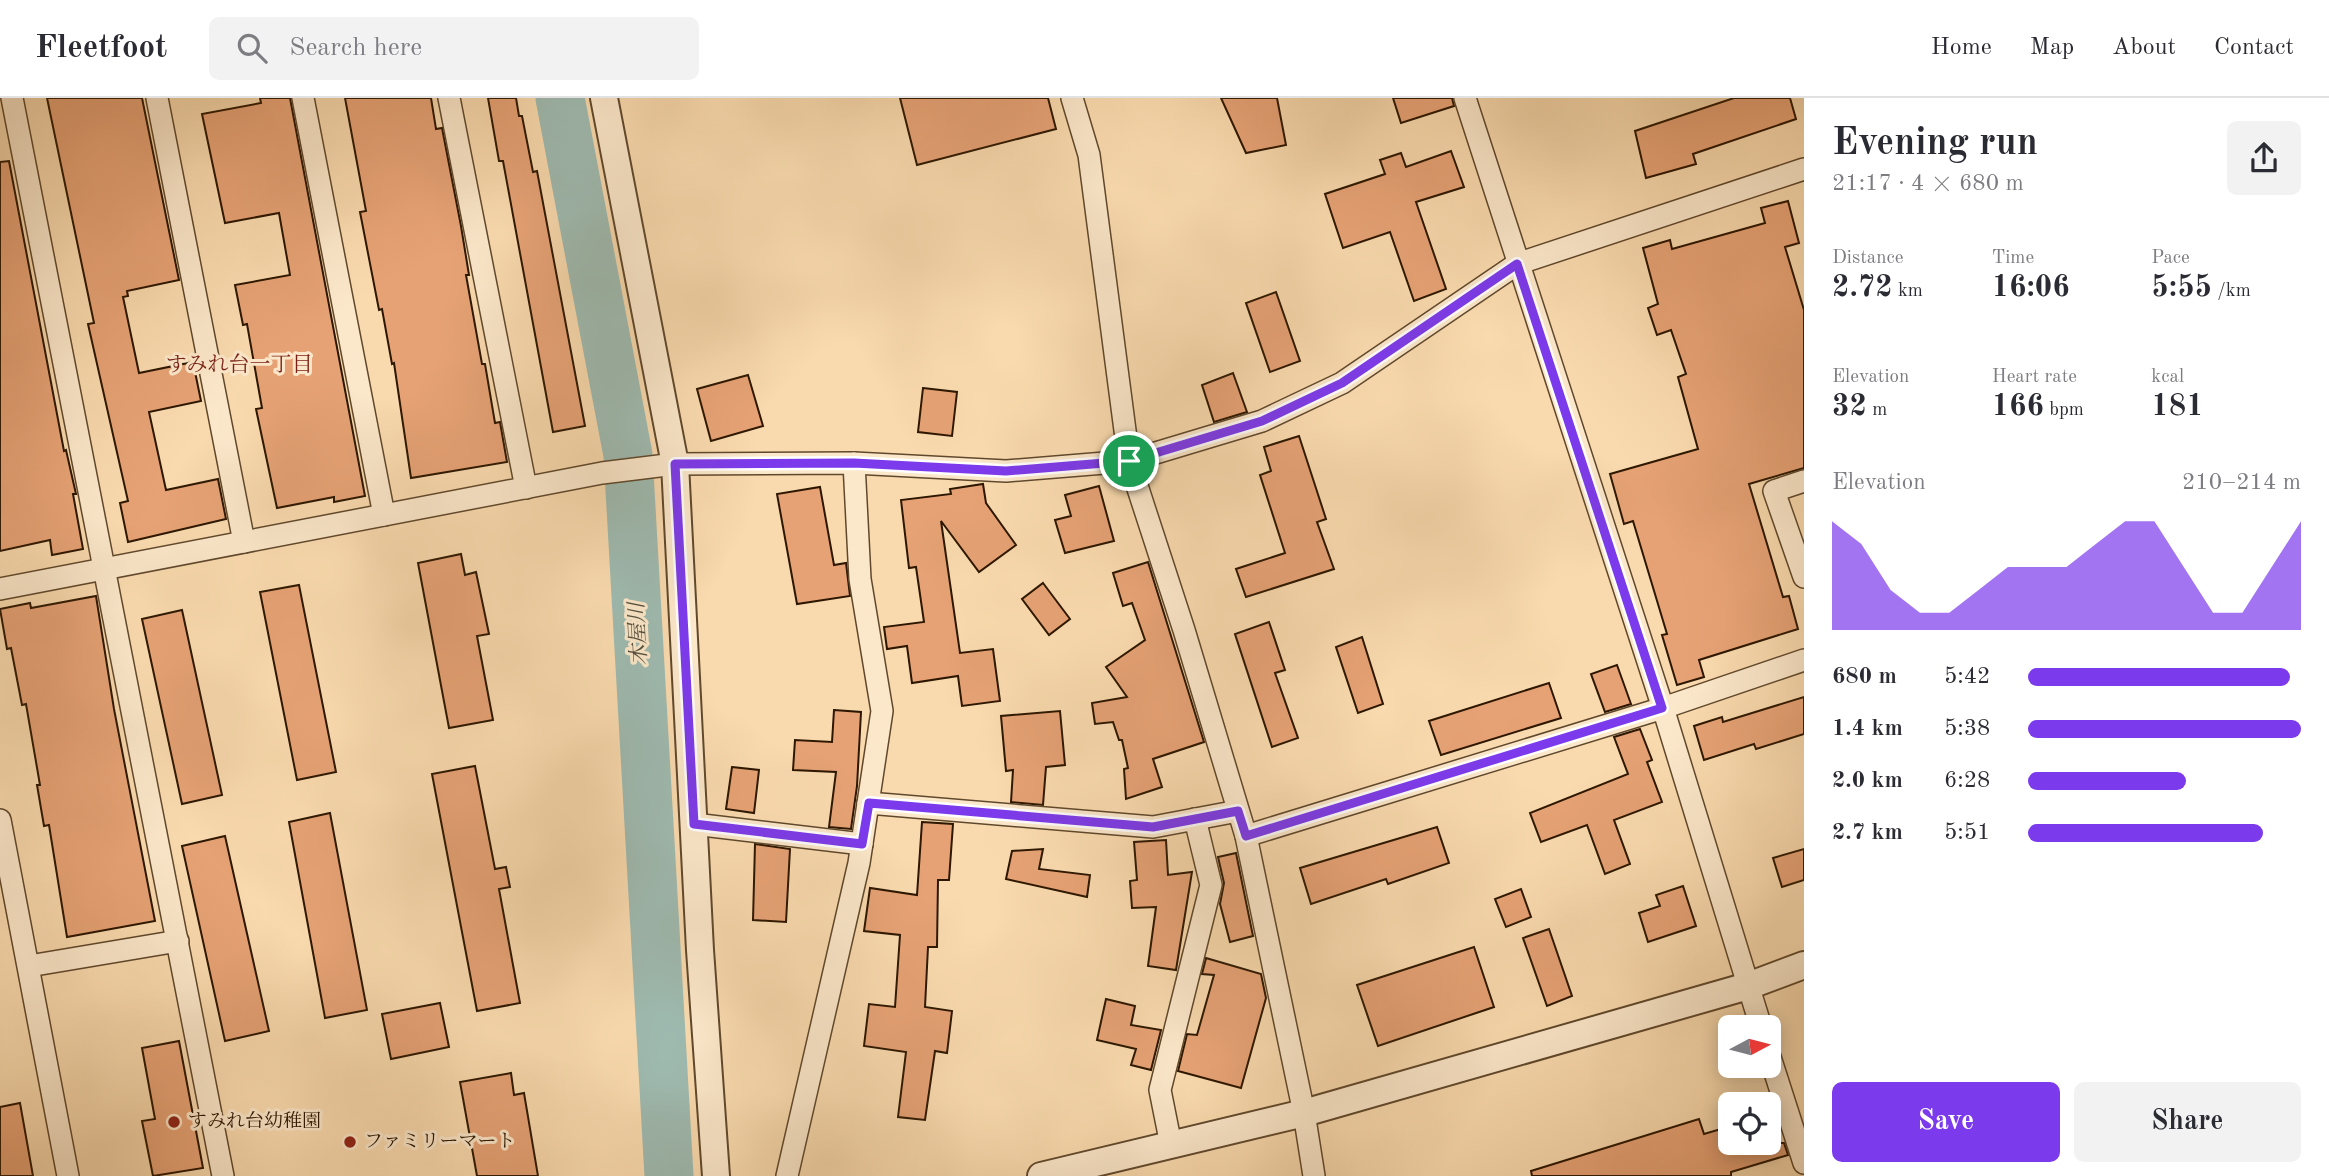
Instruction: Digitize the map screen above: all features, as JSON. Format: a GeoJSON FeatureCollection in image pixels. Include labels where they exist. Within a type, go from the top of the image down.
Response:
{"type":"FeatureCollection","features":[{"type":"Feature","properties":{"kind":"street"},"geometry":{"type":"LineString","coordinates":[[12,98],[223,1176]]}},
{"type":"Feature","properties":{"kind":"street"},"geometry":{"type":"LineString","coordinates":[[157,98],[244,542]]}},
{"type":"Feature","properties":{"kind":"street"},"geometry":{"type":"LineString","coordinates":[[303,98],[384,515]]}},
{"type":"Feature","properties":{"kind":"street"},"geometry":{"type":"LineString","coordinates":[[449,98],[526,488]]}},
{"type":"Feature","properties":{"kind":"street"},"geometry":{"type":"LineString","coordinates":[[604,98],[675,464],[716,1176]]}},
{"type":"Feature","properties":{"kind":"street"},"geometry":{"type":"LineString","coordinates":[[1072,98],[1090,155],[1129,461],[1246,836],[1304,1114],[1314,1176]]}},
{"type":"Feature","properties":{"kind":"street"},"geometry":{"type":"LineString","coordinates":[[1465,98],[1662,708],[1757,1015]]}},
{"type":"Feature","properties":{"kind":"street"},"geometry":{"type":"LineString","coordinates":[[0,589],[602,473],[675,464],[854,463],[1006,471],[1129,461],[1262,421],[1342,383],[1517,264],[1804,169]]}},
{"type":"Feature","properties":{"kind":"street"},"geometry":{"type":"LineString","coordinates":[[786,1176],[862,844],[882,711],[860,579],[854,463]]}},
{"type":"Feature","properties":{"kind":"street"},"geometry":{"type":"LineString","coordinates":[[1804,481],[1774,491],[1804,577]]}},
{"type":"Feature","properties":{"kind":"street"},"geometry":{"type":"LineString","coordinates":[[1246,836],[1662,708],[1804,660]]}},
{"type":"Feature","properties":{"kind":"street"},"geometry":{"type":"LineString","coordinates":[[869,803],[1153,827],[1238,811]]}},
{"type":"Feature","properties":{"kind":"street"},"geometry":{"type":"LineString","coordinates":[[1171,1145],[1160,1090],[1212,885],[1195,819]]}},
{"type":"Feature","properties":{"kind":"street"},"geometry":{"type":"LineString","coordinates":[[0,820],[68,1176]]}},
{"type":"Feature","properties":{"kind":"street"},"geometry":{"type":"LineString","coordinates":[[694,824],[862,844]]}},
{"type":"Feature","properties":{"kind":"street"},"geometry":{"type":"LineString","coordinates":[[29,966],[178,941]]}},
{"type":"Feature","properties":{"kind":"street"},"geometry":{"type":"LineString","coordinates":[[1041,1176],[1304,1114],[1748,986],[1804,965]]}},
{"type":"Feature","properties":{"kind":"street"},"geometry":{"type":"LineString","coordinates":[[1777,1078],[1804,1163]]}},
{"type":"Feature","properties":{"kind":"building"},"geometry":{"type":"Polygon","coordinates":[[[47,98],[142,98],[179,280],[127,291],[128,296],[123,297],[139,373],[193,362],[201,401],[149,412],[166,490],[218,479],[226,519],[128,542],[120,503],[128,501],[88,324],[94,323],[47,98]]]}},
{"type":"Feature","properties":{"kind":"building"},"geometry":{"type":"Polygon","coordinates":[[[260,98],[290,98],[365,496],[334,502],[334,497],[277,508],[256,409],[262,408],[247,324],[243,325],[235,285],[290,275],[279,213],[225,223],[202,114],[261,103],[260,98]]]}},
{"type":"Feature","properties":{"kind":"building"},"geometry":{"type":"Polygon","coordinates":[[[345,98],[431,98],[436,129],[442,128],[461,226],[469,275],[466,275],[482,364],[485,364],[495,423],[500,422],[507,462],[411,478],[394,363],[392,364],[382,309],[379,310],[360,212],[366,211],[345,98]]]}},
{"type":"Feature","properties":{"kind":"building"},"geometry":{"type":"Polygon","coordinates":[[[488,98],[516,98],[519,116],[522,116],[533,172],[537,171],[585,426],[553,432],[503,161],[499,161],[488,98]]]}},
{"type":"Feature","properties":{"kind":"building"},"geometry":{"type":"Polygon","coordinates":[[[900,98],[1048,98],[1056,129],[917,165],[900,98]]]}},
{"type":"Feature","properties":{"kind":"building"},"geometry":{"type":"Polygon","coordinates":[[[1221,98],[1277,98],[1286,145],[1246,153],[1221,98]]]}},
{"type":"Feature","properties":{"kind":"building"},"geometry":{"type":"Polygon","coordinates":[[[1393,98],[1452,98],[1454,106],[1401,123],[1393,98]]]}},
{"type":"Feature","properties":{"kind":"building"},"geometry":{"type":"Polygon","coordinates":[[[1734,98],[1790,98],[1796,119],[1693,154],[1696,164],[1646,178],[1635,131],[1734,98]]]}},
{"type":"Feature","properties":{"kind":"building"},"geometry":{"type":"Polygon","coordinates":[[[1451,151],[1464,187],[1416,202],[1446,289],[1414,301],[1390,232],[1343,248],[1325,194],[1385,174],[1380,160],[1401,153],[1406,167],[1451,151]]]}},
{"type":"Feature","properties":{"kind":"building"},"geometry":{"type":"Polygon","coordinates":[[[9,161],[64,451],[66,450],[76,494],[73,494],[83,549],[52,555],[50,540],[0,551],[0,162],[9,161]]]}},
{"type":"Feature","properties":{"kind":"building"},"geometry":{"type":"Polygon","coordinates":[[[1788,201],[1799,243],[1785,247],[1804,310],[1804,468],[1749,484],[1783,597],[1789,596],[1798,629],[1699,660],[1704,677],[1677,685],[1662,635],[1667,634],[1633,521],[1624,524],[1610,474],[1698,449],[1678,377],[1686,374],[1671,330],[1657,335],[1648,308],[1658,304],[1643,248],[1670,240],[1672,249],[1765,223],[1761,208],[1788,201]]]}},
{"type":"Feature","properties":{"kind":"building"},"geometry":{"type":"Polygon","coordinates":[[[1276,292],[1300,361],[1270,372],[1246,303],[1276,292]]]}},
{"type":"Feature","properties":{"kind":"building"},"geometry":{"type":"Polygon","coordinates":[[[1233,373],[1247,412],[1214,422],[1202,385],[1233,373]]]}},
{"type":"Feature","properties":{"kind":"building"},"geometry":{"type":"Polygon","coordinates":[[[748,375],[763,426],[711,441],[697,389],[748,375]]]}},
{"type":"Feature","properties":{"kind":"building"},"geometry":{"type":"Polygon","coordinates":[[[923,388],[957,392],[952,436],[918,432],[923,388]]]}},
{"type":"Feature","properties":{"kind":"building"},"geometry":{"type":"Polygon","coordinates":[[[1299,436],[1326,519],[1317,522],[1334,569],[1246,597],[1236,569],[1285,553],[1260,475],[1271,471],[1264,447],[1299,436]]]}},
{"type":"Feature","properties":{"kind":"building"},"geometry":{"type":"Polygon","coordinates":[[[983,484],[986,503],[1016,545],[979,572],[941,521],[960,653],[993,649],[1000,701],[962,706],[958,676],[912,683],[907,646],[887,649],[884,627],[924,622],[916,567],[909,568],[901,500],[951,494],[950,489],[983,484]]]}},
{"type":"Feature","properties":{"kind":"building"},"geometry":{"type":"Polygon","coordinates":[[[1099,486],[1114,541],[1065,553],[1055,520],[1071,516],[1065,495],[1099,486]]]}},
{"type":"Feature","properties":{"kind":"building"},"geometry":{"type":"Polygon","coordinates":[[[820,487],[834,565],[846,563],[850,596],[797,604],[777,494],[820,487]]]}},
{"type":"Feature","properties":{"kind":"building"},"geometry":{"type":"Polygon","coordinates":[[[461,554],[465,575],[476,572],[489,634],[477,636],[493,720],[449,728],[418,563],[461,554]]]}},
{"type":"Feature","properties":{"kind":"building"},"geometry":{"type":"Polygon","coordinates":[[[1148,562],[1204,742],[1153,759],[1162,787],[1126,799],[1124,769],[1128,768],[1122,740],[1119,740],[1113,722],[1095,724],[1092,703],[1127,697],[1106,667],[1145,640],[1132,603],[1123,606],[1113,573],[1148,562]]]}},
{"type":"Feature","properties":{"kind":"building"},"geometry":{"type":"Polygon","coordinates":[[[1043,583],[1070,619],[1049,635],[1022,599],[1043,583]]]}},
{"type":"Feature","properties":{"kind":"building"},"geometry":{"type":"Polygon","coordinates":[[[299,585],[336,772],[297,780],[260,592],[299,585]]]}},
{"type":"Feature","properties":{"kind":"building"},"geometry":{"type":"Polygon","coordinates":[[[96,596],[114,709],[155,921],[67,937],[49,825],[44,826],[26,704],[22,705],[11,648],[7,649],[0,609],[30,603],[31,608],[96,596]]]}},
{"type":"Feature","properties":{"kind":"building"},"geometry":{"type":"Polygon","coordinates":[[[182,610],[222,795],[182,804],[142,619],[182,610]]]}},
{"type":"Feature","properties":{"kind":"building"},"geometry":{"type":"Polygon","coordinates":[[[1269,622],[1285,670],[1275,673],[1298,738],[1272,747],[1235,634],[1269,622]]]}},
{"type":"Feature","properties":{"kind":"building"},"geometry":{"type":"Polygon","coordinates":[[[1362,637],[1383,704],[1358,713],[1336,647],[1362,637]]]}},
{"type":"Feature","properties":{"kind":"building"},"geometry":{"type":"Polygon","coordinates":[[[1617,665],[1631,704],[1605,712],[1591,674],[1617,665]]]}},
{"type":"Feature","properties":{"kind":"building"},"geometry":{"type":"Polygon","coordinates":[[[1549,683],[1561,718],[1441,755],[1429,721],[1549,683]]]}},
{"type":"Feature","properties":{"kind":"building"},"geometry":{"type":"Polygon","coordinates":[[[1804,697],[1804,734],[1756,749],[1754,744],[1704,760],[1694,726],[1722,717],[1723,722],[1804,697]]]}},
{"type":"Feature","properties":{"kind":"building"},"geometry":{"type":"Polygon","coordinates":[[[834,710],[861,712],[857,786],[851,829],[829,827],[836,772],[793,770],[795,740],[832,742],[834,710]]]}},
{"type":"Feature","properties":{"kind":"building"},"geometry":{"type":"Polygon","coordinates":[[[1060,711],[1065,765],[1046,767],[1043,805],[1011,802],[1013,770],[1006,771],[1001,716],[1060,711]]]}},
{"type":"Feature","properties":{"kind":"building"},"geometry":{"type":"Polygon","coordinates":[[[1640,729],[1652,760],[1647,762],[1662,802],[1614,820],[1630,864],[1605,874],[1587,825],[1541,842],[1530,813],[1628,774],[1614,737],[1640,729]]]}},
{"type":"Feature","properties":{"kind":"building"},"geometry":{"type":"Polygon","coordinates":[[[475,766],[495,869],[506,867],[510,887],[499,889],[520,1003],[477,1011],[432,774],[475,766]]]}},
{"type":"Feature","properties":{"kind":"building"},"geometry":{"type":"Polygon","coordinates":[[[732,767],[759,770],[754,813],[726,809],[732,767]]]}},
{"type":"Feature","properties":{"kind":"building"},"geometry":{"type":"Polygon","coordinates":[[[330,813],[367,1010],[325,1018],[289,822],[330,813]]]}},
{"type":"Feature","properties":{"kind":"building"},"geometry":{"type":"Polygon","coordinates":[[[922,822],[953,824],[949,880],[938,880],[937,947],[928,947],[925,1007],[952,1011],[947,1053],[935,1051],[925,1120],[898,1117],[906,1052],[864,1046],[869,1004],[895,1007],[900,935],[864,931],[870,888],[917,895],[922,822]]]}},
{"type":"Feature","properties":{"kind":"building"},"geometry":{"type":"Polygon","coordinates":[[[1437,827],[1449,863],[1388,884],[1386,879],[1311,904],[1300,868],[1437,827]]]}},
{"type":"Feature","properties":{"kind":"building"},"geometry":{"type":"Polygon","coordinates":[[[225,836],[269,1031],[225,1041],[182,846],[225,836]]]}},
{"type":"Feature","properties":{"kind":"building"},"geometry":{"type":"Polygon","coordinates":[[[1166,840],[1168,875],[1192,872],[1176,970],[1148,966],[1156,907],[1132,908],[1130,881],[1137,880],[1134,842],[1166,840]]]}},
{"type":"Feature","properties":{"kind":"building"},"geometry":{"type":"Polygon","coordinates":[[[755,844],[790,849],[786,922],[753,920],[755,844]]]}},
{"type":"Feature","properties":{"kind":"building"},"geometry":{"type":"Polygon","coordinates":[[[1043,849],[1039,869],[1090,875],[1087,897],[1006,879],[1012,851],[1043,849]]]}},
{"type":"Feature","properties":{"kind":"building"},"geometry":{"type":"Polygon","coordinates":[[[1804,849],[1804,880],[1782,887],[1773,858],[1804,849]]]}},
{"type":"Feature","properties":{"kind":"building"},"geometry":{"type":"Polygon","coordinates":[[[1236,853],[1253,936],[1230,942],[1220,904],[1224,883],[1218,857],[1236,853]]]}},
{"type":"Feature","properties":{"kind":"building"},"geometry":{"type":"Polygon","coordinates":[[[1683,886],[1696,926],[1648,942],[1639,913],[1660,906],[1656,895],[1683,886]]]}},
{"type":"Feature","properties":{"kind":"building"},"geometry":{"type":"Polygon","coordinates":[[[1521,889],[1531,917],[1506,927],[1495,899],[1521,889]]]}},
{"type":"Feature","properties":{"kind":"building"},"geometry":{"type":"Polygon","coordinates":[[[1549,929],[1572,996],[1547,1006],[1523,938],[1549,929]]]}},
{"type":"Feature","properties":{"kind":"building"},"geometry":{"type":"Polygon","coordinates":[[[1474,947],[1494,1007],[1378,1046],[1357,985],[1474,947]]]}},
{"type":"Feature","properties":{"kind":"building"},"geometry":{"type":"Polygon","coordinates":[[[1206,958],[1261,974],[1266,998],[1241,1088],[1178,1071],[1187,1034],[1197,1035],[1214,975],[1202,974],[1206,958]]]}},
{"type":"Feature","properties":{"kind":"building"},"geometry":{"type":"Polygon","coordinates":[[[1106,999],[1135,1006],[1131,1025],[1161,1030],[1151,1070],[1131,1065],[1136,1049],[1097,1040],[1106,999]]]}},
{"type":"Feature","properties":{"kind":"building"},"geometry":{"type":"Polygon","coordinates":[[[440,1003],[449,1047],[391,1059],[382,1014],[440,1003]]]}},
{"type":"Feature","properties":{"kind":"building"},"geometry":{"type":"Polygon","coordinates":[[[179,1041],[203,1168],[153,1176],[142,1121],[155,1119],[142,1048],[179,1041]]]}},
{"type":"Feature","properties":{"kind":"building"},"geometry":{"type":"Polygon","coordinates":[[[511,1073],[514,1095],[524,1093],[538,1176],[477,1176],[460,1082],[511,1073]]]}},
{"type":"Feature","properties":{"kind":"building"},"geometry":{"type":"Polygon","coordinates":[[[20,1103],[33,1176],[0,1176],[0,1107],[20,1103]]]}},
{"type":"Feature","properties":{"kind":"building"},"geometry":{"type":"Polygon","coordinates":[[[1699,1119],[1704,1134],[1718,1130],[1718,1155],[1781,1155],[1781,1143],[1784,1143],[1788,1155],[1731,1172],[1731,1176],[1532,1176],[1531,1171],[1699,1119]]]}},
{"type":"Feature","properties":{"kind":"waterway","name":"木屋川"},"geometry":{"type":"LineString","coordinates":[[560,98],[628,455],[669,1176]]}},
{"type":"Feature","properties":{"kind":"place","name":"すみれ台幼稚園"},"geometry":{"type":"Point","coordinates":[174,1122]}},
{"type":"Feature","properties":{"kind":"place","name":"ファミリーマート"},"geometry":{"type":"Point","coordinates":[350,1142]}},
{"type":"Feature","properties":{"kind":"district","name":"すみれ台一丁目"},"geometry":{"type":"Point","coordinates":[239,365]}},
{"type":"Feature","properties":{"kind":"route"},"geometry":{"type":"LineString","coordinates":[[1517,264],[1662,708],[1246,836],[1238,811],[1153,827],[869,803],[862,844],[694,824],[675,464],[854,463],[1006,471],[1129,461],[1262,421],[1342,383],[1517,264]]}}]}
